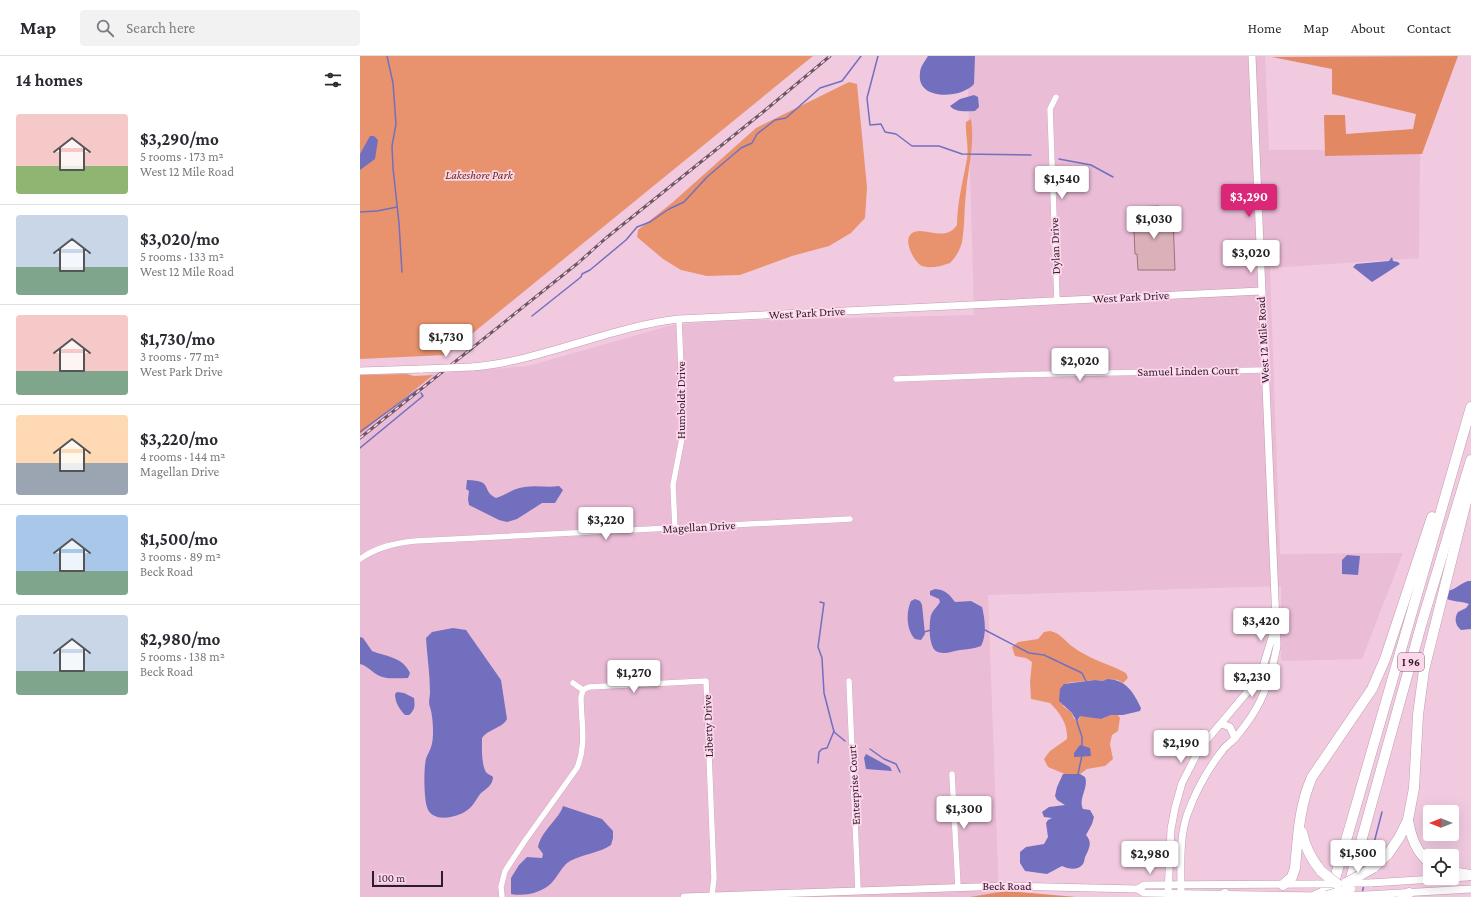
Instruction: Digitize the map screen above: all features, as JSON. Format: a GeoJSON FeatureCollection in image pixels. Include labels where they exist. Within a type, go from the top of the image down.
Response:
{"type":"FeatureCollection","features":[{"type":"Feature","properties":{"kind":"highway","name":"I 96"},"geometry":{"type":"LineString","coordinates":[[1337,892],[1471,407]]}},
{"type":"Feature","properties":{"kind":"highway","name":"I 96"},"geometry":{"type":"LineString","coordinates":[[1337,892],[1471,460]]}},
{"type":"Feature","properties":{"kind":"highway"},"geometry":{"type":"LineString","coordinates":[[1283,885],[1292,877],[1295,868],[1301,810],[1305,792],[1312,778],[1364,703],[1386,659],[1443,485],[1455,462]]}},
{"type":"Feature","properties":{"kind":"highway"},"geometry":{"type":"LineString","coordinates":[[1337,892],[1373,868],[1388,854],[1399,838],[1408,820],[1414,788],[1418,716],[1424,670],[1471,481]]}},
{"type":"Feature","properties":{"kind":"highway"},"geometry":{"type":"LineString","coordinates":[[1301,810],[1301,828],[1304,844],[1313,861],[1337,892]]}},
{"type":"Feature","properties":{"kind":"highway"},"geometry":{"type":"LineString","coordinates":[[1408,820],[1413,841],[1423,857]]}},
{"type":"Feature","properties":{"kind":"highway"},"geometry":{"type":"LineString","coordinates":[[1459,873],[1471,876]]}},
{"type":"Feature","properties":{"kind":"highway"},"geometry":{"type":"LineString","coordinates":[[1337,892],[1370,883]]}},
{"type":"Feature","properties":{"kind":"highway"},"geometry":{"type":"LineString","coordinates":[[1318,884],[1337,892],[1366,895]]}},
{"type":"Feature","properties":{"kind":"main road","name":"West 12 Mile Road"},"geometry":{"type":"LineString","coordinates":[[1181,894],[1182,837],[1187,816],[1198,790],[1214,762],[1223,749],[1235,738],[1252,716],[1265,692],[1277,646],[1264,370],[1252,56]]}},
{"type":"Feature","properties":{"kind":"main road","name":"West Park Drive"},"geometry":{"type":"LineString","coordinates":[[360,371],[489,366],[526,358],[639,325],[679,319],[1261,291]]}},
{"type":"Feature","properties":{"kind":"main road","name":"West 12 Mile Road"},"geometry":{"type":"LineString","coordinates":[[1168,894],[1171,829],[1182,783],[1200,748],[1222,724],[1254,684],[1263,667],[1276,623]]}},
{"type":"Feature","properties":{"kind":"main road"},"geometry":{"type":"LineString","coordinates":[[1254,684],[1256,689],[1265,692]]}},
{"type":"Feature","properties":{"kind":"main road"},"geometry":{"type":"LineString","coordinates":[[1222,724],[1230,727],[1235,738]]}},
{"type":"Feature","properties":{"kind":"main road"},"geometry":{"type":"LineString","coordinates":[[1370,883],[1471,876]]}},
{"type":"Feature","properties":{"kind":"main road","name":"Beck Road"},"geometry":{"type":"LineString","coordinates":[[1138,889],[1144,884],[1318,884]]}},
{"type":"Feature","properties":{"kind":"main road","name":"Beck Road"},"geometry":{"type":"LineString","coordinates":[[684,897],[1006,886],[1138,889],[1144,893],[1168,894],[1227,895],[1337,892]]}},
{"type":"Feature","properties":{"kind":"main road"},"geometry":{"type":"LineString","coordinates":[[1366,895],[1406,895],[1471,889]]}},
{"type":"Feature","properties":{"kind":"street","name":"Dylan Drive"},"geometry":{"type":"LineString","coordinates":[[1056,97],[1050,109],[1057,301]]}},
{"type":"Feature","properties":{"kind":"street","name":"Humboldt Drive"},"geometry":{"type":"LineString","coordinates":[[675,529],[673,485],[682,438],[683,420],[679,319]]}},
{"type":"Feature","properties":{"kind":"street","name":"Samuel Linden Court"},"geometry":{"type":"LineString","coordinates":[[896,379],[1005,375],[1264,370]]}},
{"type":"Feature","properties":{"kind":"street","name":"Magellan Drive"},"geometry":{"type":"LineString","coordinates":[[360,559],[376,549],[398,543],[409,542],[850,519]]}},
{"type":"Feature","properties":{"kind":"street","name":"Enterprise Court"},"geometry":{"type":"LineString","coordinates":[[849,681],[858,890]]}},
{"type":"Feature","properties":{"kind":"street","name":"Liberty Drive"},"geometry":{"type":"LineString","coordinates":[[583,690],[588,687],[706,682],[714,878],[712,895]]}},
{"type":"Feature","properties":{"kind":"street"},"geometry":{"type":"LineString","coordinates":[[502,897],[501,887],[505,871],[577,768],[582,756],[583,742],[581,697],[583,690],[573,683]]}},
{"type":"Feature","properties":{"kind":"street"},"geometry":{"type":"LineString","coordinates":[[952,774],[958,887]]}},
{"type":"Feature","properties":{"kind":"shaded area"},"geometry":{"type":"Polygon","coordinates":[[[928,56],[975,56],[974,84],[960,93],[941,95],[932,93],[925,89],[921,82],[920,71],[928,56]]]}},
{"type":"Feature","properties":{"kind":"shaded area"},"geometry":{"type":"Polygon","coordinates":[[[967,56],[1265,56],[1269,150],[1420,150],[1419,258],[1270,268],[1280,554],[1403,553],[1362,659],[1281,661],[1281,586],[988,595],[999,897],[360,897],[360,429],[430,374],[528,366],[672,325],[723,321],[974,315],[967,56]]]}},
{"type":"Feature","properties":{"kind":"shaded area"},"geometry":{"type":"Polygon","coordinates":[[[1458,56],[1422,154],[1325,156],[1324,115],[1345,115],[1346,134],[1413,129],[1416,114],[1332,94],[1332,69],[1272,57],[1458,56]]]}},
{"type":"Feature","properties":{"kind":"shaded area"},"geometry":{"type":"Polygon","coordinates":[[[974,95],[978,97],[979,107],[975,111],[958,111],[950,106],[960,99],[974,95]]]}},
{"type":"Feature","properties":{"kind":"shaded area"},"geometry":{"type":"Polygon","coordinates":[[[370,136],[374,136],[378,140],[375,159],[360,170],[360,154],[370,136]]]}},
{"type":"Feature","properties":{"kind":"shaded area"},"geometry":{"type":"Polygon","coordinates":[[[1392,257],[1393,261],[1400,264],[1372,282],[1353,267],[1356,264],[1389,261],[1392,257]]]}},
{"type":"Feature","properties":{"kind":"shaded area"},"geometry":{"type":"Polygon","coordinates":[[[467,480],[481,482],[486,486],[491,495],[496,498],[517,489],[529,486],[559,486],[563,490],[555,503],[542,503],[517,519],[507,522],[499,520],[469,505],[469,491],[466,489],[467,480]]]}},
{"type":"Feature","properties":{"kind":"shaded area"},"geometry":{"type":"Polygon","coordinates":[[[1347,555],[1360,556],[1358,575],[1342,574],[1342,560],[1347,555]]]}},
{"type":"Feature","properties":{"kind":"shaded area"},"geometry":{"type":"Polygon","coordinates":[[[1471,581],[1471,629],[1461,630],[1456,624],[1456,617],[1458,612],[1466,608],[1469,604],[1445,598],[1448,591],[1471,581]]]}},
{"type":"Feature","properties":{"kind":"shaded area"},"geometry":{"type":"Polygon","coordinates":[[[935,589],[942,590],[947,593],[955,602],[971,601],[982,607],[985,632],[981,646],[946,653],[941,653],[935,650],[931,641],[930,624],[931,615],[940,602],[939,599],[930,595],[930,591],[935,589]]]}},
{"type":"Feature","properties":{"kind":"shaded area"},"geometry":{"type":"Polygon","coordinates":[[[915,599],[920,601],[922,605],[925,634],[921,640],[915,639],[908,626],[909,605],[911,601],[915,599]]]}},
{"type":"Feature","properties":{"kind":"shaded area"},"geometry":{"type":"Polygon","coordinates":[[[453,628],[466,630],[501,680],[507,719],[482,738],[483,764],[487,773],[493,777],[491,785],[481,793],[467,811],[448,818],[441,818],[430,813],[425,797],[425,766],[433,738],[432,715],[429,704],[430,685],[426,638],[432,632],[453,628]]]}},
{"type":"Feature","properties":{"kind":"shaded area"},"geometry":{"type":"Polygon","coordinates":[[[360,637],[363,638],[372,651],[403,663],[410,673],[408,678],[383,677],[360,664],[360,637]]]}},
{"type":"Feature","properties":{"kind":"shaded area"},"geometry":{"type":"Polygon","coordinates":[[[1107,679],[1119,681],[1124,684],[1132,692],[1138,702],[1141,708],[1140,711],[1123,715],[1111,715],[1101,719],[1080,716],[1077,722],[1072,713],[1059,701],[1060,689],[1064,684],[1095,680],[1103,681],[1107,679]]]}},
{"type":"Feature","properties":{"kind":"shaded area"},"geometry":{"type":"Polygon","coordinates":[[[397,692],[404,693],[414,698],[414,708],[409,715],[405,715],[398,705],[395,694],[397,692]]]}},
{"type":"Feature","properties":{"kind":"shaded area"},"geometry":{"type":"Polygon","coordinates":[[[1080,745],[1090,748],[1091,756],[1074,757],[1074,753],[1080,745]]]}},
{"type":"Feature","properties":{"kind":"shaded area"},"geometry":{"type":"Polygon","coordinates":[[[866,754],[890,767],[892,771],[866,769],[864,758],[866,754]]]}},
{"type":"Feature","properties":{"kind":"shaded area"},"geometry":{"type":"Polygon","coordinates":[[[1063,774],[1080,774],[1085,777],[1086,781],[1082,801],[1083,809],[1090,810],[1094,817],[1086,835],[1090,845],[1083,864],[1078,868],[1070,869],[1062,866],[1047,874],[1025,871],[1020,863],[1020,852],[1026,847],[1044,844],[1048,837],[1046,823],[1052,818],[1044,817],[1042,812],[1049,807],[1065,805],[1057,800],[1055,796],[1063,774]]]}},
{"type":"Feature","properties":{"kind":"shaded area"},"geometry":{"type":"Polygon","coordinates":[[[563,806],[602,819],[613,831],[611,845],[570,861],[563,867],[556,878],[546,888],[535,893],[523,895],[511,894],[511,878],[519,865],[527,857],[542,858],[543,854],[538,847],[540,841],[563,806]]]}},
{"type":"Feature","properties":{"kind":"shaded area"},"geometry":{"type":"Polygon","coordinates":[[[1006,891],[1076,897],[970,897],[1006,891]]]}},
{"type":"Feature","properties":{"kind":"green space","name":"Lakeshore Park"},"geometry":{"type":"Polygon","coordinates":[[[360,56],[813,56],[446,355],[360,359],[360,56]]]}},
{"type":"Feature","properties":{"kind":"green space"},"geometry":{"type":"Polygon","coordinates":[[[849,82],[857,84],[867,187],[865,218],[851,233],[829,246],[792,256],[740,275],[707,276],[681,270],[663,259],[637,237],[638,230],[673,202],[756,128],[849,82]]]}},
{"type":"Feature","properties":{"kind":"green space"},"geometry":{"type":"Polygon","coordinates":[[[971,119],[972,147],[965,199],[964,230],[959,251],[950,263],[933,267],[922,266],[910,251],[908,241],[909,237],[911,234],[921,231],[940,234],[946,233],[957,225],[959,200],[967,159],[966,122],[971,119]]]}},
{"type":"Feature","properties":{"kind":"green space"},"geometry":{"type":"Polygon","coordinates":[[[407,374],[414,376],[433,375],[360,434],[360,375],[407,374]]]}},
{"type":"Feature","properties":{"kind":"green space"},"geometry":{"type":"Polygon","coordinates":[[[1050,631],[1059,635],[1073,647],[1086,655],[1126,673],[1128,678],[1123,683],[1118,680],[1107,679],[1103,681],[1095,680],[1067,683],[1063,706],[1072,713],[1074,719],[1079,720],[1080,716],[1083,715],[1101,719],[1111,715],[1118,715],[1120,718],[1118,731],[1112,735],[1110,744],[1113,759],[1105,766],[1087,769],[1080,774],[1065,774],[1048,767],[1044,759],[1050,751],[1067,739],[1065,724],[1050,703],[1031,699],[1030,682],[1032,662],[1026,658],[1015,656],[1012,647],[1018,642],[1038,639],[1044,632],[1050,631]]]}},
{"type":"Feature","properties":{"kind":"building"},"geometry":{"type":"Polygon","coordinates":[[[1159,206],[1160,219],[1173,218],[1175,270],[1138,270],[1137,254],[1135,254],[1133,207],[1159,206]]]}},
{"type":"Feature","properties":{"kind":"waterway"},"geometry":{"type":"LineString","coordinates":[[387,56],[393,83],[396,124],[392,146],[402,272]]}},
{"type":"Feature","properties":{"kind":"waterway"},"geometry":{"type":"LineString","coordinates":[[532,316],[581,277],[582,274],[590,270],[626,240],[637,227],[650,222],[669,209],[684,202],[707,177],[741,148],[752,143],[757,134],[775,120],[786,118],[820,88],[842,81],[861,56]]}},
{"type":"Feature","properties":{"kind":"waterway"},"geometry":{"type":"LineString","coordinates":[[878,56],[867,98],[870,125],[881,124],[885,132],[896,134],[912,146],[939,146],[962,154],[1031,155]]}},
{"type":"Feature","properties":{"kind":"waterway"},"geometry":{"type":"LineString","coordinates":[[1059,159],[1091,165],[1113,177]]}},
{"type":"Feature","properties":{"kind":"waterway"},"geometry":{"type":"LineString","coordinates":[[360,212],[377,211],[397,207]]}},
{"type":"Feature","properties":{"kind":"waterway"},"geometry":{"type":"LineString","coordinates":[[360,432],[417,390]]}},
{"type":"Feature","properties":{"kind":"waterway"},"geometry":{"type":"LineString","coordinates":[[360,448],[423,396],[421,393]]}},
{"type":"Feature","properties":{"kind":"waterway"},"geometry":{"type":"LineString","coordinates":[[820,602],[824,603],[818,647],[822,658],[824,693],[834,732],[845,741]]}},
{"type":"Feature","properties":{"kind":"waterway"},"geometry":{"type":"LineString","coordinates":[[983,629],[1029,653],[1044,655],[1082,673],[1086,681]]}},
{"type":"Feature","properties":{"kind":"waterway"},"geometry":{"type":"LineString","coordinates":[[924,632],[931,630]]}},
{"type":"Feature","properties":{"kind":"waterway"},"geometry":{"type":"LineString","coordinates":[[1077,722],[1082,737],[1082,746]]}},
{"type":"Feature","properties":{"kind":"waterway"},"geometry":{"type":"LineString","coordinates":[[818,763],[819,752],[822,749],[827,748],[834,731]]}},
{"type":"Feature","properties":{"kind":"waterway"},"geometry":{"type":"LineString","coordinates":[[870,749],[884,759],[896,764],[900,772]]}},
{"type":"Feature","properties":{"kind":"waterway"},"geometry":{"type":"LineString","coordinates":[[1078,774],[1082,755]]}},
{"type":"Feature","properties":{"kind":"waterway"},"geometry":{"type":"LineString","coordinates":[[1368,866],[1382,812]]}},
{"type":"Feature","properties":{"kind":"waterway"},"geometry":{"type":"LineString","coordinates":[[1362,893],[1364,885]]}},
{"type":"Feature","properties":{"kind":"railway"},"geometry":{"type":"LineString","coordinates":[[360,438],[578,263],[606,238],[763,112],[830,56]]}}]}
